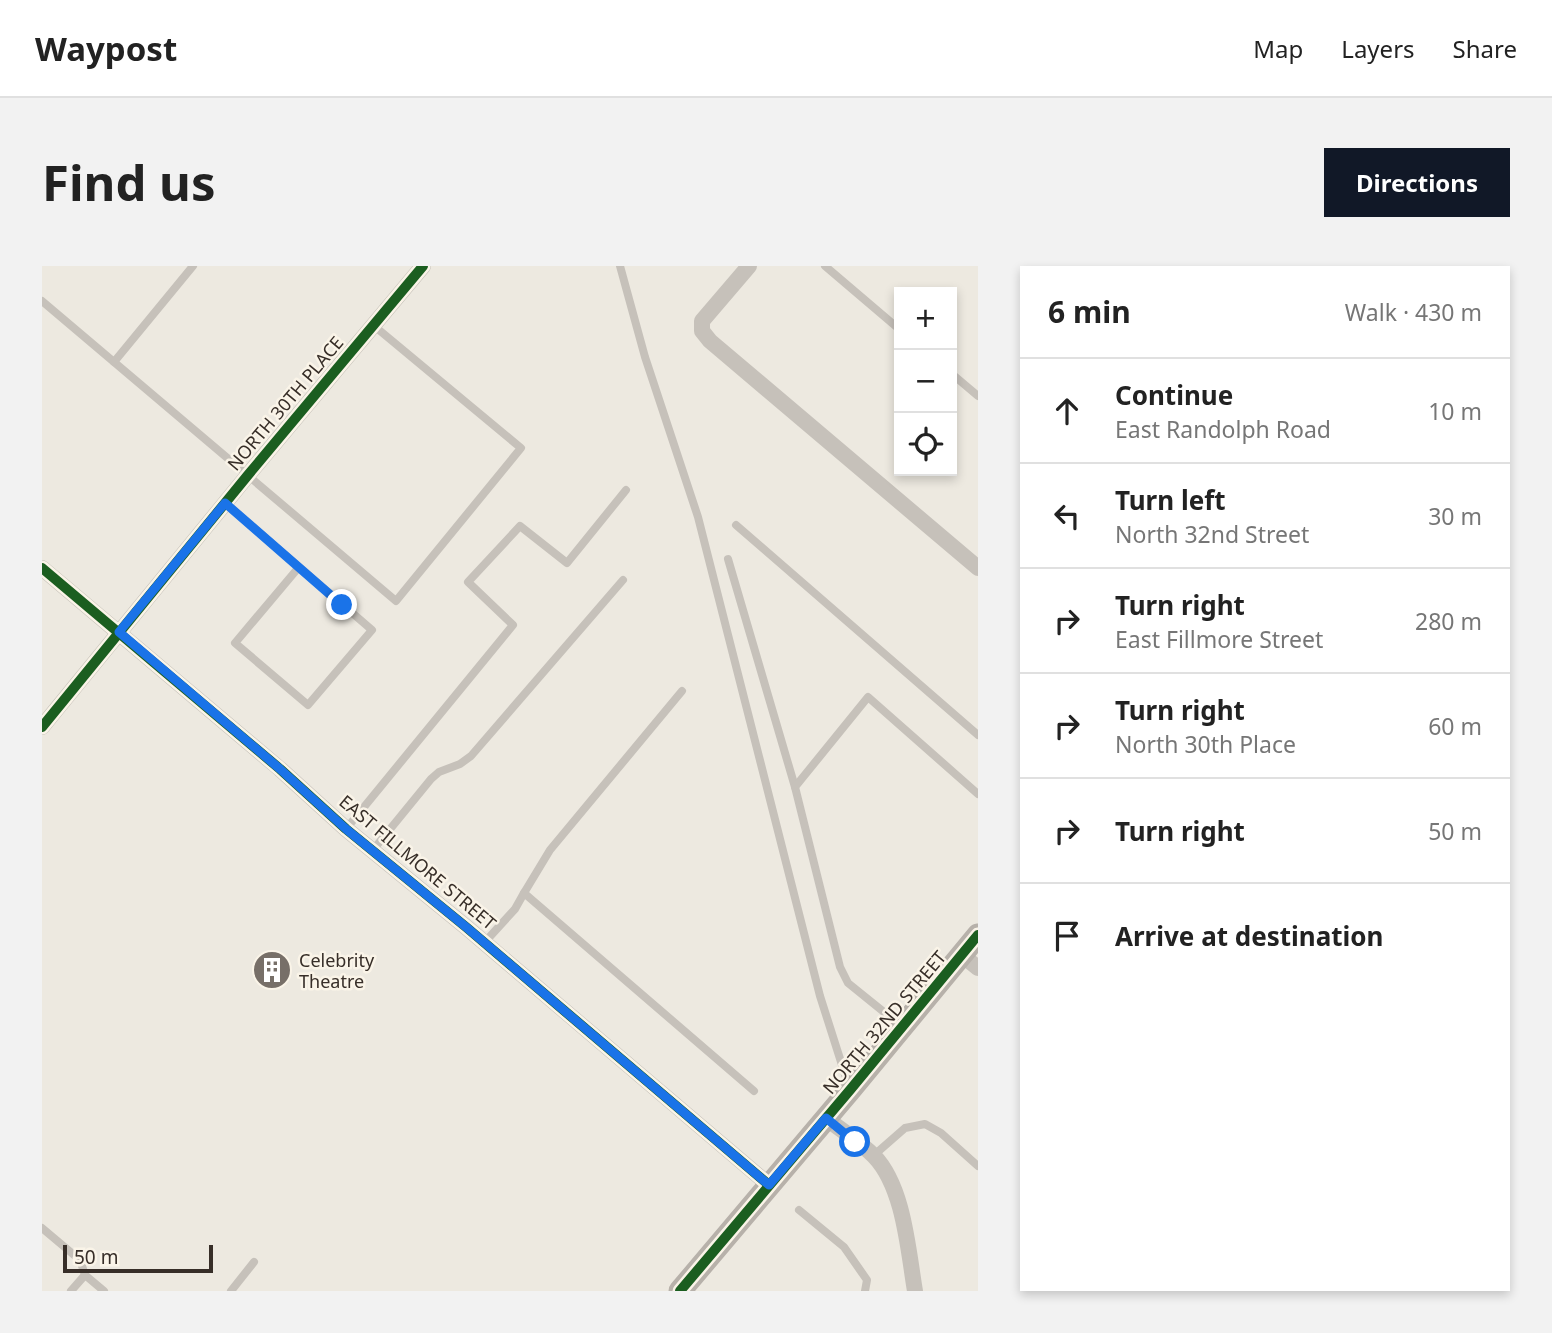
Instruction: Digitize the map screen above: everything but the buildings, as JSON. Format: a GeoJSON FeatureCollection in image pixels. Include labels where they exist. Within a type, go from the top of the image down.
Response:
{"type":"FeatureCollection","features":[{"type":"Feature","properties":{"kind":"main road","name":"NORTH 32ND STREET"},"geometry":{"type":"LineString","coordinates":[[680,1291],[903,1027],[970,962],[978,935]]}},
{"type":"Feature","properties":{"kind":"street","name":"NORTH 30TH PLACE"},"geometry":{"type":"LineString","coordinates":[[42,727],[247,475],[423,266]]}},
{"type":"Feature","properties":{"kind":"street"},"geometry":{"type":"LineString","coordinates":[[749,266],[702,321],[702,331],[710,341],[978,568]]}},
{"type":"Feature","properties":{"kind":"street","name":"EAST FILLMORE STREET"},"geometry":{"type":"LineString","coordinates":[[42,568],[280,769],[346,829],[769,1185]]}},
{"type":"Feature","properties":{"kind":"street"},"geometry":{"type":"LineString","coordinates":[[826,1118],[873,1156],[885,1170],[898,1199],[915,1291]]}},
{"type":"Feature","properties":{"kind":"lane"},"geometry":{"type":"LineString","coordinates":[[114,362],[193,266]]}},
{"type":"Feature","properties":{"kind":"lane"},"geometry":{"type":"LineString","coordinates":[[620,266],[645,357],[698,517],[820,996],[850,1090]]}},
{"type":"Feature","properties":{"kind":"lane"},"geometry":{"type":"LineString","coordinates":[[825,266],[894,325]]}},
{"type":"Feature","properties":{"kind":"lane"},"geometry":{"type":"LineString","coordinates":[[42,301],[396,600],[521,448],[373,325]]}},
{"type":"Feature","properties":{"kind":"lane"},"geometry":{"type":"LineString","coordinates":[[957,378],[978,396]]}},
{"type":"Feature","properties":{"kind":"lane"},"geometry":{"type":"LineString","coordinates":[[346,829],[513,625],[468,582],[520,526],[567,563],[626,489]]}},
{"type":"Feature","properties":{"kind":"lane"},"geometry":{"type":"LineString","coordinates":[[225,503],[372,630],[309,705],[235,643],[299,567]]}},
{"type":"Feature","properties":{"kind":"lane"},"geometry":{"type":"LineString","coordinates":[[736,524],[978,736]]}},
{"type":"Feature","properties":{"kind":"lane"},"geometry":{"type":"LineString","coordinates":[[728,559],[795,788],[840,967],[848,983],[903,1027]]}},
{"type":"Feature","properties":{"kind":"lane"},"geometry":{"type":"LineString","coordinates":[[373,850],[431,779],[471,756],[623,580]]}},
{"type":"Feature","properties":{"kind":"lane"},"geometry":{"type":"LineString","coordinates":[[484,943],[515,909],[550,850],[682,691]]}},
{"type":"Feature","properties":{"kind":"lane"},"geometry":{"type":"LineString","coordinates":[[795,788],[868,697],[978,794]]}},
{"type":"Feature","properties":{"kind":"lane"},"geometry":{"type":"LineString","coordinates":[[524,893],[754,1091]]}},
{"type":"Feature","properties":{"kind":"lane"},"geometry":{"type":"LineString","coordinates":[[873,1156],[905,1128],[925,1124],[940,1133],[978,1166]]}},
{"type":"Feature","properties":{"kind":"lane"},"geometry":{"type":"LineString","coordinates":[[799,1210],[845,1247],[867,1280],[865,1291]]}},
{"type":"Feature","properties":{"kind":"lane"},"geometry":{"type":"LineString","coordinates":[[42,1228],[80,1260],[85,1275],[104,1291]]}},
{"type":"Feature","properties":{"kind":"lane"},"geometry":{"type":"LineString","coordinates":[[231,1291],[254,1262]]}},
{"type":"Feature","properties":{"kind":"lane"},"geometry":{"type":"LineString","coordinates":[[71,1291],[85,1275]]}},
{"type":"Feature","properties":{"kind":"cycle path"},"geometry":{"type":"LineString","coordinates":[[42,727],[423,266]]}},
{"type":"Feature","properties":{"kind":"cycle path"},"geometry":{"type":"LineString","coordinates":[[42,568],[280,769],[346,829],[466,927],[769,1185]]}},
{"type":"Feature","properties":{"kind":"cycle path"},"geometry":{"type":"LineString","coordinates":[[680,1291],[978,935]]}},
{"type":"Feature","properties":{"kind":"place","name":"Celebrity Theatre"},"geometry":{"type":"Point","coordinates":[272,970]}},
{"type":"Feature","properties":{"kind":"route"},"geometry":{"type":"LineString","coordinates":[[342,605],[225,503],[119,632],[346,829],[466,927],[769,1185],[826,1118],[855,1142]]}}]}
